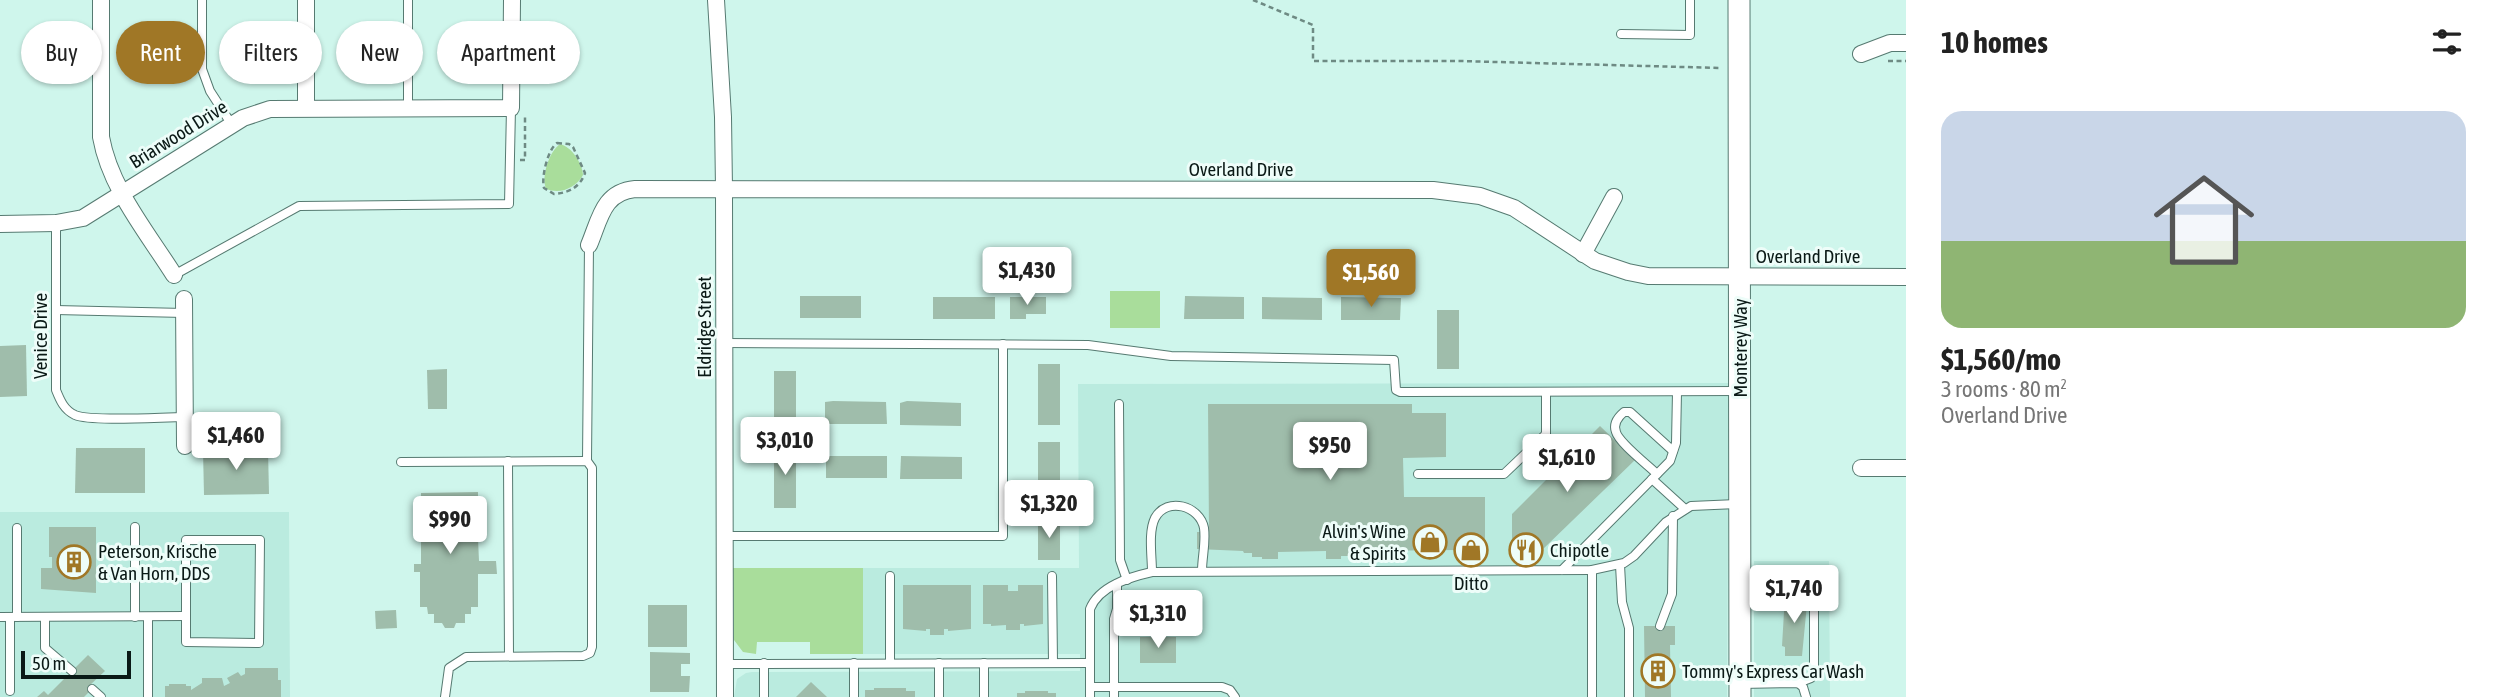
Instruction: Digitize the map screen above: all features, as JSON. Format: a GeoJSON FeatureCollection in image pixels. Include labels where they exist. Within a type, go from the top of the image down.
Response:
{"type":"FeatureCollection","features":[{"type":"Feature","properties":{"kind":"street"},"geometry":{"type":"LineString","coordinates":[[101,0],[101,137],[108,165],[174,275]]}},
{"type":"Feature","properties":{"kind":"street"},"geometry":{"type":"LineString","coordinates":[[306,0],[306,108]]}},
{"type":"Feature","properties":{"kind":"street"},"geometry":{"type":"LineString","coordinates":[[511,108],[512,0]]}},
{"type":"Feature","properties":{"kind":"street","name":"Eldridge Street"},"geometry":{"type":"LineString","coordinates":[[716,0],[724,189],[725,697]]}},
{"type":"Feature","properties":{"kind":"street","name":"Monterey Way"},"geometry":{"type":"LineString","coordinates":[[1739,0],[1741,690]]}},
{"type":"Feature","properties":{"kind":"street"},"geometry":{"type":"LineString","coordinates":[[1861,54],[1890,43],[1906,43]]}},
{"type":"Feature","properties":{"kind":"street","name":"Briarwood Drive"},"geometry":{"type":"LineString","coordinates":[[0,224],[56,223],[83,218],[232,125],[254,113],[270,109],[511,108]]}},
{"type":"Feature","properties":{"kind":"street","name":"Overland Drive"},"geometry":{"type":"LineString","coordinates":[[589,245],[608,202],[623,190],[1433,190],[1480,196],[1514,208],[1583,254],[1607,266],[1648,276],[1906,277]]}},
{"type":"Feature","properties":{"kind":"street"},"geometry":{"type":"LineString","coordinates":[[1583,254],[1614,197]]}},
{"type":"Feature","properties":{"kind":"street"},"geometry":{"type":"LineString","coordinates":[[184,306],[185,446]]}},
{"type":"Feature","properties":{"kind":"street"},"geometry":{"type":"LineString","coordinates":[[1861,468],[1906,468]]}},
{"type":"Feature","properties":{"kind":"lane"},"geometry":{"type":"LineString","coordinates":[[202,0],[201,58],[204,78],[232,125]]}},
{"type":"Feature","properties":{"kind":"lane"},"geometry":{"type":"LineString","coordinates":[[408,0],[408,108]]}},
{"type":"Feature","properties":{"kind":"lane"},"geometry":{"type":"LineString","coordinates":[[1621,34],[1690,35],[1690,0]]}},
{"type":"Feature","properties":{"kind":"lane"},"geometry":{"type":"LineString","coordinates":[[174,275],[299,205],[509,204],[511,108]]}},
{"type":"Feature","properties":{"kind":"lane","name":"Venice Drive"},"geometry":{"type":"LineString","coordinates":[[56,223],[56,390],[60,400],[67,409],[86,417],[185,417]]}},
{"type":"Feature","properties":{"kind":"lane"},"geometry":{"type":"LineString","coordinates":[[445,697],[449,668],[466,657],[583,656],[590,653],[592,647],[592,468],[587,461],[589,245]]}},
{"type":"Feature","properties":{"kind":"lane"},"geometry":{"type":"LineString","coordinates":[[56,310],[184,306]]}},
{"type":"Feature","properties":{"kind":"lane"},"geometry":{"type":"LineString","coordinates":[[724,343],[1088,345],[1171,356],[1394,359],[1394,384],[1400,392],[1740,391]]}},
{"type":"Feature","properties":{"kind":"lane"},"geometry":{"type":"LineString","coordinates":[[725,536],[1003,536],[1003,344]]}},
{"type":"Feature","properties":{"kind":"lane"},"geometry":{"type":"LineString","coordinates":[[1562,570],[1670,461],[1676,443],[1677,391]]}},
{"type":"Feature","properties":{"kind":"lane"},"geometry":{"type":"LineString","coordinates":[[1418,474],[1503,474],[1546,434],[1546,392]]}},
{"type":"Feature","properties":{"kind":"lane"},"geometry":{"type":"LineString","coordinates":[[1119,404],[1120,560],[1126,580]]}},
{"type":"Feature","properties":{"kind":"lane"},"geometry":{"type":"LineString","coordinates":[[1673,451],[1630,412],[1624,412],[1615,424],[1615,432],[1685,509]]}},
{"type":"Feature","properties":{"kind":"lane"},"geometry":{"type":"LineString","coordinates":[[401,461],[587,461]]}},
{"type":"Feature","properties":{"kind":"lane"},"geometry":{"type":"LineString","coordinates":[[508,461],[509,656]]}},
{"type":"Feature","properties":{"kind":"lane"},"geometry":{"type":"LineString","coordinates":[[1090,697],[1090,609],[1093,600],[1104,591],[1126,580],[1153,572],[1592,570],[1620,565],[1634,556],[1673,516],[1685,509],[1704,504],[1740,504]]}},
{"type":"Feature","properties":{"kind":"lane"},"geometry":{"type":"LineString","coordinates":[[1153,572],[1152,528],[1155,518],[1162,510],[1179,505],[1195,512],[1201,519],[1204,540],[1202,571]]}},
{"type":"Feature","properties":{"kind":"lane"},"geometry":{"type":"LineString","coordinates":[[1660,626],[1672,594],[1673,516]]}},
{"type":"Feature","properties":{"kind":"lane"},"geometry":{"type":"LineString","coordinates":[[135,527],[135,617]]}},
{"type":"Feature","properties":{"kind":"lane"},"geometry":{"type":"LineString","coordinates":[[10,691],[17,528]]}},
{"type":"Feature","properties":{"kind":"lane"},"geometry":{"type":"LineString","coordinates":[[186,540],[260,540],[260,643],[186,642],[186,617],[186,540]]}},
{"type":"Feature","properties":{"kind":"lane"},"geometry":{"type":"LineString","coordinates":[[1620,565],[1622,602],[1629,628],[1629,697]]}},
{"type":"Feature","properties":{"kind":"lane"},"geometry":{"type":"LineString","coordinates":[[1592,570],[1592,697]]}},
{"type":"Feature","properties":{"kind":"lane"},"geometry":{"type":"LineString","coordinates":[[890,576],[890,663]]}},
{"type":"Feature","properties":{"kind":"lane"},"geometry":{"type":"LineString","coordinates":[[1052,576],[1053,663]]}},
{"type":"Feature","properties":{"kind":"lane"},"geometry":{"type":"LineString","coordinates":[[1114,697],[1117,584]]}},
{"type":"Feature","properties":{"kind":"lane"},"geometry":{"type":"LineString","coordinates":[[1740,587],[1811,587],[1814,590],[1814,672],[1811,678],[1798,683],[1741,690]]}},
{"type":"Feature","properties":{"kind":"lane"},"geometry":{"type":"LineString","coordinates":[[0,617],[186,617]]}},
{"type":"Feature","properties":{"kind":"lane"},"geometry":{"type":"LineString","coordinates":[[45,617],[45,648],[72,671]]}},
{"type":"Feature","properties":{"kind":"lane"},"geometry":{"type":"LineString","coordinates":[[148,617],[148,697]]}},
{"type":"Feature","properties":{"kind":"lane"},"geometry":{"type":"LineString","coordinates":[[764,663],[764,697]]}},
{"type":"Feature","properties":{"kind":"lane"},"geometry":{"type":"LineString","coordinates":[[854,663],[854,697]]}},
{"type":"Feature","properties":{"kind":"lane"},"geometry":{"type":"LineString","coordinates":[[939,663],[939,697]]}},
{"type":"Feature","properties":{"kind":"lane"},"geometry":{"type":"LineString","coordinates":[[984,663],[985,697]]}},
{"type":"Feature","properties":{"kind":"lane"},"geometry":{"type":"LineString","coordinates":[[725,664],[1090,663]]}},
{"type":"Feature","properties":{"kind":"lane"},"geometry":{"type":"LineString","coordinates":[[1798,683],[1803,687],[1806,697]]}},
{"type":"Feature","properties":{"kind":"lane"},"geometry":{"type":"LineString","coordinates":[[1090,687],[1222,687],[1230,690],[1235,697]]}},
{"type":"Feature","properties":{"kind":"lane"},"geometry":{"type":"LineString","coordinates":[[92,689],[101,697]]}},
{"type":"Feature","properties":{"kind":"path"},"geometry":{"type":"LineString","coordinates":[[1253,0],[1313,25],[1313,61],[1459,61],[1721,68]]}},
{"type":"Feature","properties":{"kind":"path"},"geometry":{"type":"LineString","coordinates":[[557,143],[569,144],[583,165],[585,173],[580,184],[561,194],[548,192],[542,183],[552,146],[557,143]]}},
{"type":"Feature","properties":{"kind":"shaded area"},"geometry":{"type":"Polygon","coordinates":[[[1729,383],[1727,697],[734,697],[737,679],[752,672],[1080,671],[1080,654],[863,654],[863,568],[1079,568],[1078,384],[1729,383]]]}},
{"type":"Feature","properties":{"kind":"shaded area"},"geometry":{"type":"Polygon","coordinates":[[[0,512],[289,512],[290,697],[0,697],[0,512]]]}},
{"type":"Feature","properties":{"kind":"shaded area"},"geometry":{"type":"Polygon","coordinates":[[[1754,561],[1829,561],[1830,697],[1754,697],[1754,561]]]}},
{"type":"Feature","properties":{"kind":"green space"},"geometry":{"type":"Polygon","coordinates":[[[560,144],[569,148],[576,156],[583,175],[571,187],[562,190],[546,189],[545,171],[549,158],[560,144]]]}},
{"type":"Feature","properties":{"kind":"green space"},"geometry":{"type":"Polygon","coordinates":[[[1110,291],[1160,291],[1160,328],[1110,328],[1110,291]]]}},
{"type":"Feature","properties":{"kind":"green space"},"geometry":{"type":"Polygon","coordinates":[[[733,568],[863,568],[863,654],[810,654],[810,642],[757,642],[756,654],[743,652],[734,640],[733,568]]]}},
{"type":"Feature","properties":{"kind":"building"},"geometry":{"type":"Polygon","coordinates":[[[800,296],[861,296],[861,318],[800,318],[800,296]]]}},
{"type":"Feature","properties":{"kind":"building"},"geometry":{"type":"Polygon","coordinates":[[[1185,296],[1244,297],[1244,319],[1184,319],[1185,296]]]}},
{"type":"Feature","properties":{"kind":"building"},"geometry":{"type":"Polygon","coordinates":[[[933,297],[995,297],[995,319],[933,319],[933,297]]]}},
{"type":"Feature","properties":{"kind":"building"},"geometry":{"type":"Polygon","coordinates":[[[1010,297],[1046,297],[1046,314],[1026,314],[1026,319],[1010,319],[1010,297]]]}},
{"type":"Feature","properties":{"kind":"building"},"geometry":{"type":"Polygon","coordinates":[[[1262,297],[1322,298],[1322,320],[1262,319],[1262,297]]]}},
{"type":"Feature","properties":{"kind":"building"},"geometry":{"type":"Polygon","coordinates":[[[1341,297],[1401,298],[1400,320],[1341,320],[1341,297]]]}},
{"type":"Feature","properties":{"kind":"building"},"geometry":{"type":"Polygon","coordinates":[[[1437,310],[1459,310],[1459,369],[1437,369],[1437,310]]]}},
{"type":"Feature","properties":{"kind":"building"},"geometry":{"type":"Polygon","coordinates":[[[26,345],[27,396],[0,397],[0,346],[26,345]]]}},
{"type":"Feature","properties":{"kind":"building"},"geometry":{"type":"Polygon","coordinates":[[[1038,364],[1060,364],[1060,425],[1038,425],[1038,364]]]}},
{"type":"Feature","properties":{"kind":"building"},"geometry":{"type":"Polygon","coordinates":[[[447,369],[447,409],[428,409],[427,370],[447,369]]]}},
{"type":"Feature","properties":{"kind":"building"},"geometry":{"type":"Polygon","coordinates":[[[774,371],[796,371],[796,432],[774,431],[774,371]]]}},
{"type":"Feature","properties":{"kind":"building"},"geometry":{"type":"Polygon","coordinates":[[[825,402],[886,402],[887,424],[825,424],[825,402]]]}},
{"type":"Feature","properties":{"kind":"building"},"geometry":{"type":"Polygon","coordinates":[[[900,403],[961,403],[961,426],[900,425],[900,403]]]}},
{"type":"Feature","properties":{"kind":"building"},"geometry":{"type":"Polygon","coordinates":[[[1208,404],[1412,404],[1412,413],[1446,413],[1446,457],[1403,458],[1404,497],[1485,497],[1485,558],[1458,559],[1457,550],[1359,551],[1351,553],[1351,556],[1341,556],[1341,559],[1326,559],[1326,551],[1278,552],[1278,559],[1262,559],[1243,551],[1197,549],[1197,532],[1209,532],[1208,404]]]}},
{"type":"Feature","properties":{"kind":"building"},"geometry":{"type":"Polygon","coordinates":[[[1600,426],[1635,460],[1541,551],[1541,559],[1512,559],[1512,514],[1600,426]]]}},
{"type":"Feature","properties":{"kind":"building"},"geometry":{"type":"Polygon","coordinates":[[[1038,442],[1060,442],[1060,503],[1038,503],[1038,442]]]}},
{"type":"Feature","properties":{"kind":"building"},"geometry":{"type":"Polygon","coordinates":[[[774,447],[796,447],[796,508],[774,508],[774,447]]]}},
{"type":"Feature","properties":{"kind":"building"},"geometry":{"type":"Polygon","coordinates":[[[76,448],[145,448],[145,493],[75,493],[76,448]]]}},
{"type":"Feature","properties":{"kind":"building"},"geometry":{"type":"Polygon","coordinates":[[[268,449],[269,494],[204,495],[203,450],[268,449]]]}},
{"type":"Feature","properties":{"kind":"building"},"geometry":{"type":"Polygon","coordinates":[[[826,456],[887,456],[887,478],[826,478],[826,456]]]}},
{"type":"Feature","properties":{"kind":"building"},"geometry":{"type":"Polygon","coordinates":[[[901,456],[962,457],[962,479],[900,479],[901,456]]]}},
{"type":"Feature","properties":{"kind":"building"},"geometry":{"type":"Polygon","coordinates":[[[478,492],[478,527],[485,527],[485,539],[478,539],[479,561],[496,561],[497,574],[478,574],[478,607],[471,607],[471,614],[465,614],[465,623],[456,623],[454,628],[445,628],[442,623],[434,623],[434,614],[428,614],[427,607],[420,607],[420,572],[414,572],[414,564],[421,564],[421,535],[414,535],[414,527],[421,526],[421,493],[478,492]]]}},
{"type":"Feature","properties":{"kind":"building"},"geometry":{"type":"Polygon","coordinates":[[[1038,519],[1060,519],[1060,560],[1038,560],[1038,519]]]}},
{"type":"Feature","properties":{"kind":"building","name":"Peterson, Krische & Van Horn, DDS"},"geometry":{"type":"Polygon","coordinates":[[[49,527],[96,527],[96,593],[41,589],[41,568],[52,568],[52,557],[49,557],[49,527]]]}},
{"type":"Feature","properties":{"kind":"building"},"geometry":{"type":"Polygon","coordinates":[[[903,585],[971,585],[971,629],[944,629],[944,635],[930,635],[930,629],[903,629],[903,585]]]}},
{"type":"Feature","properties":{"kind":"building"},"geometry":{"type":"Polygon","coordinates":[[[983,585],[1008,585],[1008,591],[1018,591],[1018,585],[1043,585],[1043,624],[1020,624],[1020,630],[1006,630],[1006,625],[983,624],[983,585]]]}},
{"type":"Feature","properties":{"kind":"building"},"geometry":{"type":"Polygon","coordinates":[[[1785,595],[1805,595],[1807,604],[1802,656],[1785,656],[1785,647],[1782,646],[1785,595]]]}},
{"type":"Feature","properties":{"kind":"building"},"geometry":{"type":"Polygon","coordinates":[[[648,605],[687,605],[687,647],[648,647],[648,605]]]}},
{"type":"Feature","properties":{"kind":"building"},"geometry":{"type":"Polygon","coordinates":[[[396,610],[397,628],[376,629],[375,611],[396,610]]]}},
{"type":"Feature","properties":{"kind":"building","name":"Tommy's Express Car Wash"},"geometry":{"type":"Polygon","coordinates":[[[1644,626],[1675,626],[1675,645],[1670,645],[1671,697],[1645,697],[1644,626]]]}},
{"type":"Feature","properties":{"kind":"building"},"geometry":{"type":"Polygon","coordinates":[[[1140,637],[1176,637],[1176,663],[1140,663],[1140,637]]]}},
{"type":"Feature","properties":{"kind":"building"},"geometry":{"type":"Polygon","coordinates":[[[650,652],[690,653],[690,664],[681,664],[681,676],[690,676],[689,692],[650,692],[650,652]]]}},
{"type":"Feature","properties":{"kind":"building"},"geometry":{"type":"Polygon","coordinates":[[[88,655],[105,671],[89,686],[92,689],[84,697],[37,697],[44,691],[48,695],[88,655]]]}},
{"type":"Feature","properties":{"kind":"building"},"geometry":{"type":"Polygon","coordinates":[[[245,668],[278,668],[281,697],[165,697],[165,686],[169,684],[186,684],[191,686],[191,690],[202,683],[202,678],[222,678],[224,686],[230,683],[227,678],[238,672],[241,676],[245,674],[245,668]]]}},
{"type":"Feature","properties":{"kind":"building"},"geometry":{"type":"Polygon","coordinates":[[[811,682],[827,697],[796,697],[811,682]]]}},
{"type":"Feature","properties":{"kind":"building"},"geometry":{"type":"Polygon","coordinates":[[[906,688],[906,691],[915,691],[915,697],[865,697],[865,690],[906,688]]]}},
{"type":"Feature","properties":{"kind":"building"},"geometry":{"type":"Polygon","coordinates":[[[1048,691],[1056,693],[1056,697],[1017,697],[1017,693],[1048,691]]]}},
{"type":"Feature","properties":{"kind":"place","name":"Alvin's Wine & Spirits"},"geometry":{"type":"Point","coordinates":[1430,542]}},
{"type":"Feature","properties":{"kind":"place","name":"Ditto"},"geometry":{"type":"Point","coordinates":[1471,550]}},
{"type":"Feature","properties":{"kind":"place","name":"Chipotle"},"geometry":{"type":"Point","coordinates":[1526,550]}},
{"type":"Feature","properties":{"kind":"place","name":"Peterson, Krische & Van Horn, DDS"},"geometry":{"type":"Point","coordinates":[74,562]}},
{"type":"Feature","properties":{"kind":"place","name":"Tommy's Express Car Wash"},"geometry":{"type":"Point","coordinates":[1658,671]}}]}
